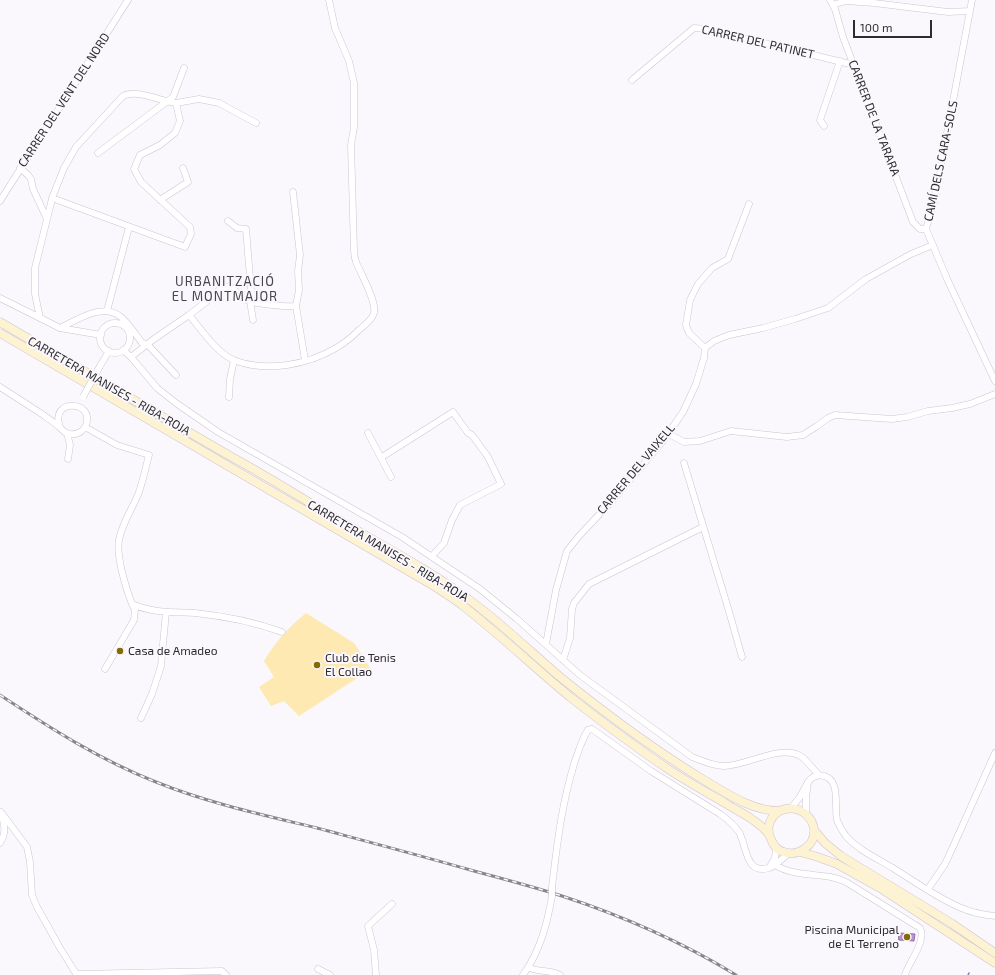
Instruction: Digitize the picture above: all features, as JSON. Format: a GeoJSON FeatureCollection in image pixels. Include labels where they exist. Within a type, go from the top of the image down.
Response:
{"type":"FeatureCollection","features":[{"type":"Feature","properties":{"kind":"main road","name":"CARRETERA MANISES - RIBA-ROJA"},"geometry":{"type":"LineString","coordinates":[[0,322],[422,568],[472,601],[493,617],[559,675],[609,715],[669,759],[746,803],[759,809],[780,811]]}},
{"type":"Feature","properties":{"kind":"main road","name":"CARRETERA MANISES - RIBA-ROJA"},"geometry":{"type":"LineString","coordinates":[[0,333],[429,583],[461,604],[600,721],[673,772],[751,819],[769,835]]}},
{"type":"Feature","properties":{"kind":"main road"},"geometry":{"type":"LineString","coordinates":[[791,808],[806,814],[812,821],[814,830],[813,839],[808,847],[800,852],[788,854],[776,848],[771,842],[769,826],[773,817],[780,811],[791,808]]}},
{"type":"Feature","properties":{"kind":"main road"},"geometry":{"type":"LineString","coordinates":[[814,830],[825,843],[841,856],[944,919],[995,953]]}},
{"type":"Feature","properties":{"kind":"main road"},"geometry":{"type":"LineString","coordinates":[[800,852],[818,857],[843,867],[880,888],[995,963]]}},
{"type":"Feature","properties":{"kind":"street","name":"CARRER DEL VENT DEL NORD"},"geometry":{"type":"LineString","coordinates":[[0,201],[128,0]]}},
{"type":"Feature","properties":{"kind":"street"},"geometry":{"type":"LineString","coordinates":[[189,314],[226,356],[249,364],[271,367],[312,359],[336,348],[372,318],[374,313],[374,304],[355,256],[351,185],[351,145],[354,127],[354,83],[349,61],[335,28],[329,0]]}},
{"type":"Feature","properties":{"kind":"street","name":"CAMÍ DELS CARA-SOLS"},"geometry":{"type":"LineString","coordinates":[[972,0],[936,194],[926,230],[995,381]]}},
{"type":"Feature","properties":{"kind":"street"},"geometry":{"type":"LineString","coordinates":[[832,2],[885,2],[948,12],[970,11]]}},
{"type":"Feature","properties":{"kind":"street","name":"CARRER DE LA TARARA"},"geometry":{"type":"LineString","coordinates":[[832,2],[843,37],[914,222],[920,229],[926,230]]}},
{"type":"Feature","properties":{"kind":"street","name":"CARRER DEL PATINET"},"geometry":{"type":"LineString","coordinates":[[632,80],[694,28],[707,29],[854,65]]}},
{"type":"Feature","properties":{"kind":"street"},"geometry":{"type":"LineString","coordinates":[[824,126],[820,120],[840,61]]}},
{"type":"Feature","properties":{"kind":"street"},"geometry":{"type":"LineString","coordinates":[[98,153],[173,97],[184,68]]}},
{"type":"Feature","properties":{"kind":"street"},"geometry":{"type":"LineString","coordinates":[[40,318],[35,294],[34,268],[52,198],[64,168],[76,147],[123,96],[126,94],[137,93],[167,102],[176,103],[199,99],[219,103],[256,123]]}},
{"type":"Feature","properties":{"kind":"street"},"geometry":{"type":"LineString","coordinates":[[52,198],[185,246],[191,234],[190,227],[141,182],[134,169],[140,155],[160,145],[175,133],[180,121],[176,103]]}},
{"type":"Feature","properties":{"kind":"street"},"geometry":{"type":"LineString","coordinates":[[20,168],[31,179],[32,189],[47,219]]}},
{"type":"Feature","properties":{"kind":"street"},"geometry":{"type":"LineString","coordinates":[[160,200],[188,182],[183,168]]}},
{"type":"Feature","properties":{"kind":"street"},"geometry":{"type":"LineString","coordinates":[[293,192],[300,255],[298,271],[300,290],[296,306],[305,360]]}},
{"type":"Feature","properties":{"kind":"street"},"geometry":{"type":"LineString","coordinates":[[749,204],[728,259],[712,268],[698,284],[690,300],[686,325],[688,333],[705,348],[714,341],[729,335],[788,321],[828,308],[866,279],[911,254],[933,245]]}},
{"type":"Feature","properties":{"kind":"street"},"geometry":{"type":"LineString","coordinates":[[228,221],[237,228],[246,229],[252,320]]}},
{"type":"Feature","properties":{"kind":"street"},"geometry":{"type":"LineString","coordinates":[[107,311],[129,227]]}},
{"type":"Feature","properties":{"kind":"street"},"geometry":{"type":"LineString","coordinates":[[131,357],[225,286],[231,287],[240,296],[251,302],[296,306]]}},
{"type":"Feature","properties":{"kind":"street"},"geometry":{"type":"LineString","coordinates":[[0,298],[60,328],[101,335]]}},
{"type":"Feature","properties":{"kind":"street"},"geometry":{"type":"LineString","coordinates":[[60,328],[96,312],[107,311],[117,314],[142,343],[147,344],[176,375]]}},
{"type":"Feature","properties":{"kind":"street"},"geometry":{"type":"LineString","coordinates":[[116,323],[126,327],[130,337],[127,347],[123,350],[118,352],[109,351],[102,344],[101,335],[105,327],[116,323]]}},
{"type":"Feature","properties":{"kind":"street","name":"CARRER DEL VAIXELL"},"geometry":{"type":"LineString","coordinates":[[546,644],[555,597],[567,551],[663,441],[667,432],[683,412],[696,384],[704,358],[705,348]]}},
{"type":"Feature","properties":{"kind":"street"},"geometry":{"type":"LineString","coordinates":[[123,350],[131,357],[157,388],[218,432],[402,537],[494,599],[580,675],[692,756],[709,764],[723,766],[739,765],[780,753],[789,752],[803,758],[819,775]]}},
{"type":"Feature","properties":{"kind":"street"},"geometry":{"type":"LineString","coordinates":[[78,406],[109,351]]}},
{"type":"Feature","properties":{"kind":"street"},"geometry":{"type":"LineString","coordinates":[[230,397],[230,379],[234,360]]}},
{"type":"Feature","properties":{"kind":"street"},"geometry":{"type":"LineString","coordinates":[[0,387],[67,433],[79,433],[87,423],[87,415],[82,408],[78,406],[68,406],[60,411],[58,418],[60,427]]}},
{"type":"Feature","properties":{"kind":"street"},"geometry":{"type":"LineString","coordinates":[[667,432],[684,442],[700,441],[731,431],[787,437],[803,435],[835,415],[892,419],[970,404],[995,394]]}},
{"type":"Feature","properties":{"kind":"street"},"geometry":{"type":"LineString","coordinates":[[382,457],[453,412],[468,433],[472,435],[494,468],[501,484],[460,505],[452,520],[444,543],[432,556]]}},
{"type":"Feature","properties":{"kind":"street"},"geometry":{"type":"LineString","coordinates":[[85,427],[117,445],[149,456],[139,491],[124,525],[119,541],[119,553],[127,592],[135,610],[134,620],[104,669]]}},
{"type":"Feature","properties":{"kind":"street"},"geometry":{"type":"LineString","coordinates":[[368,432],[391,477]]}},
{"type":"Feature","properties":{"kind":"street"},"geometry":{"type":"LineString","coordinates":[[67,433],[70,445],[68,459]]}},
{"type":"Feature","properties":{"kind":"street"},"geometry":{"type":"LineString","coordinates":[[684,463],[742,657]]}},
{"type":"Feature","properties":{"kind":"street"},"geometry":{"type":"LineString","coordinates":[[563,660],[570,638],[574,603],[589,584],[703,526]]}},
{"type":"Feature","properties":{"kind":"street"},"geometry":{"type":"LineString","coordinates":[[132,604],[143,609],[166,612],[196,613],[260,624],[282,632]]}},
{"type":"Feature","properties":{"kind":"street"},"geometry":{"type":"LineString","coordinates":[[141,718],[152,694],[161,666],[166,612]]}},
{"type":"Feature","properties":{"kind":"street"},"geometry":{"type":"LineString","coordinates":[[523,975],[541,941],[548,921],[558,836],[569,782],[584,736],[588,730],[592,729],[651,771],[731,822],[738,831],[752,866],[763,870],[772,866],[788,854]]}},
{"type":"Feature","properties":{"kind":"street"},"geometry":{"type":"LineString","coordinates":[[928,890],[950,853],[995,753]]}},
{"type":"Feature","properties":{"kind":"street"},"geometry":{"type":"LineString","coordinates":[[791,808],[800,797],[812,777],[819,775],[830,778],[833,783],[837,819],[845,835],[852,842],[928,890],[961,908],[976,913],[995,916]]}},
{"type":"Feature","properties":{"kind":"street"},"geometry":{"type":"LineString","coordinates":[[806,814],[808,782]]}},
{"type":"Feature","properties":{"kind":"street"},"geometry":{"type":"LineString","coordinates":[[0,843],[5,829],[1,811]]}},
{"type":"Feature","properties":{"kind":"street"},"geometry":{"type":"LineString","coordinates":[[1,811],[27,847],[30,862],[32,895],[37,907],[77,975],[222,971],[226,975]]}},
{"type":"Feature","properties":{"kind":"street"},"geometry":{"type":"LineString","coordinates":[[772,866],[776,848]]}},
{"type":"Feature","properties":{"kind":"street"},"geometry":{"type":"LineString","coordinates":[[772,866],[832,877],[846,882],[920,928],[922,933],[920,943],[905,975]]}},
{"type":"Feature","properties":{"kind":"street"},"geometry":{"type":"LineString","coordinates":[[376,975],[374,950],[368,926],[392,904]]}},
{"type":"Feature","properties":{"kind":"street"},"geometry":{"type":"LineString","coordinates":[[528,967],[534,970],[554,972],[560,975]]}},
{"type":"Feature","properties":{"kind":"street"},"geometry":{"type":"LineString","coordinates":[[318,968],[330,975]]}},
{"type":"Feature","properties":{"kind":"shaded area","name":"Club de Tenis El Collao"},"geometry":{"type":"Polygon","coordinates":[[[306,613],[354,643],[371,669],[299,716],[284,701],[271,706],[259,687],[274,677],[264,661],[283,635],[306,613]]]}},
{"type":"Feature","properties":{"kind":"shaded area","name":"Piscina Municipal de El Terreno"},"geometry":{"type":"Polygon","coordinates":[[[899,933],[915,934],[914,941],[899,940],[899,933]]]}},
{"type":"Feature","properties":{"kind":"railway"},"geometry":{"type":"LineString","coordinates":[[0,695],[95,754],[156,782],[236,808],[317,828],[562,896],[630,921],[695,952],[736,975]]}},
{"type":"Feature","properties":{"kind":"place","name":"Casa de Amadeo"},"geometry":{"type":"Point","coordinates":[120,651]}},
{"type":"Feature","properties":{"kind":"place","name":"Club de Tenis El Collao"},"geometry":{"type":"Point","coordinates":[317,665]}},
{"type":"Feature","properties":{"kind":"place","name":"Piscina Municipal de El Terreno"},"geometry":{"type":"Point","coordinates":[907,937]}},
{"type":"Feature","properties":{"kind":"district","name":"URBANITZACIÓ EL MONTMAJOR"},"geometry":{"type":"Point","coordinates":[225,290]}}]}
